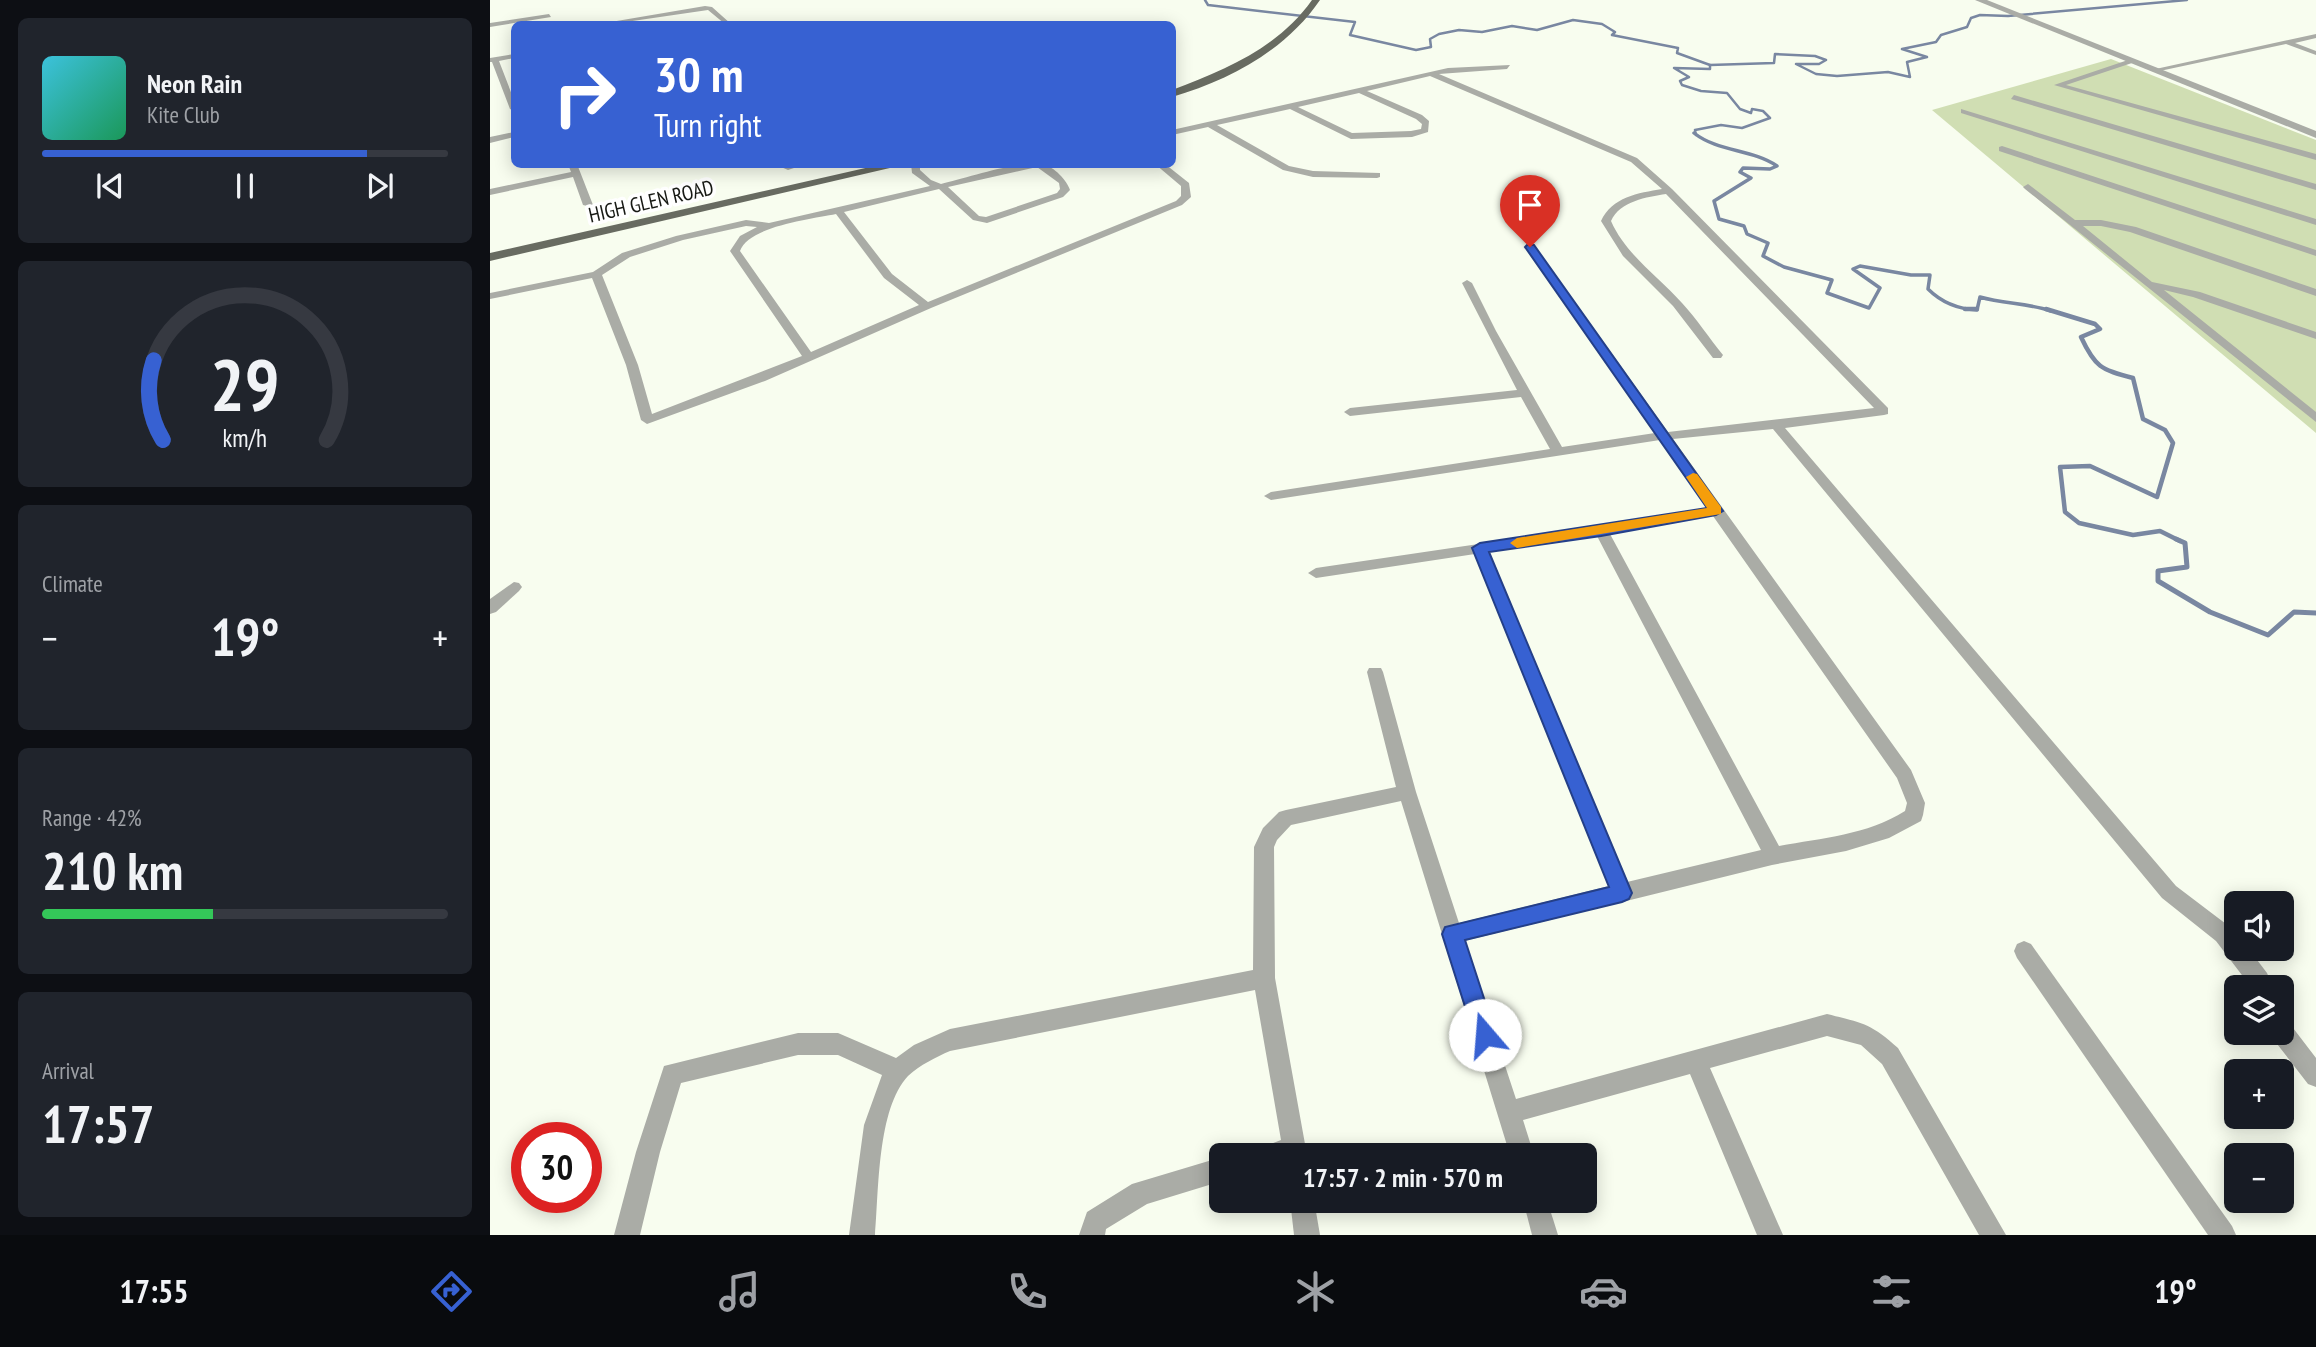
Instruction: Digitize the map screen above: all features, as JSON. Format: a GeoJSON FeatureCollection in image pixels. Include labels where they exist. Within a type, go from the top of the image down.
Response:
{"type":"FeatureCollection","features":[{"type":"Feature","properties":{"kind":"main road"},"geometry":{"type":"LineString","coordinates":[[1176,92],[1246,61],[1271,45],[1300,21],[1316,0]]}},
{"type":"Feature","properties":{"kind":"main road","name":"HIGH GLEN ROAD"},"geometry":{"type":"LineString","coordinates":[[490,257],[883,168]]}},
{"type":"Feature","properties":{"kind":"street"},"geometry":{"type":"LineString","coordinates":[[1979,0],[2316,135]]}},
{"type":"Feature","properties":{"kind":"street"},"geometry":{"type":"LineString","coordinates":[[621,21],[705,8],[710,8],[725,21]]}},
{"type":"Feature","properties":{"kind":"street"},"geometry":{"type":"LineString","coordinates":[[490,26],[547,12],[552,21]]}},
{"type":"Feature","properties":{"kind":"street"},"geometry":{"type":"LineString","coordinates":[[2155,69],[2316,36]]}},
{"type":"Feature","properties":{"kind":"street"},"geometry":{"type":"LineString","coordinates":[[2287,42],[2316,52]]}},
{"type":"Feature","properties":{"kind":"street"},"geometry":{"type":"LineString","coordinates":[[511,57],[492,60],[511,94]]}},
{"type":"Feature","properties":{"kind":"street"},"geometry":{"type":"LineString","coordinates":[[2134,61],[2058,85],[2316,157]]}},
{"type":"Feature","properties":{"kind":"street"},"geometry":{"type":"LineString","coordinates":[[1176,132],[1431,74],[1463,68],[1507,67]]}},
{"type":"Feature","properties":{"kind":"street"},"geometry":{"type":"LineString","coordinates":[[1271,496],[1664,436],[1884,411],[1650,172],[1620,153],[1431,74]]}},
{"type":"Feature","properties":{"kind":"street"},"geometry":{"type":"LineString","coordinates":[[1292,106],[1351,136],[1412,134],[1427,127],[1419,117],[1359,90]]}},
{"type":"Feature","properties":{"kind":"street"},"geometry":{"type":"LineString","coordinates":[[2014,97],[2316,187]]}},
{"type":"Feature","properties":{"kind":"street"},"geometry":{"type":"LineString","coordinates":[[1964,111],[2316,222]]}},
{"type":"Feature","properties":{"kind":"street"},"geometry":{"type":"LineString","coordinates":[[1209,124],[1286,168],[1313,174],[1377,175]]}},
{"type":"Feature","properties":{"kind":"street"},"geometry":{"type":"LineString","coordinates":[[490,140],[511,136]]}},
{"type":"Feature","properties":{"kind":"street"},"geometry":{"type":"LineString","coordinates":[[2002,149],[2316,253]]}},
{"type":"Feature","properties":{"kind":"street"},"geometry":{"type":"LineString","coordinates":[[916,168],[919,176],[942,187],[976,218],[995,219],[1060,195],[1065,190],[1063,182],[1044,168]]}},
{"type":"Feature","properties":{"kind":"street"},"geometry":{"type":"LineString","coordinates":[[808,356],[735,251],[736,244],[770,226],[1021,168]]}},
{"type":"Feature","properties":{"kind":"street"},"geometry":{"type":"LineString","coordinates":[[596,274],[632,365],[647,420],[761,378],[927,306],[1179,203],[1186,197],[1186,185],[1164,168]]}},
{"type":"Feature","properties":{"kind":"street"},"geometry":{"type":"LineString","coordinates":[[490,192],[574,169],[589,205]]}},
{"type":"Feature","properties":{"kind":"street"},"geometry":{"type":"LineString","coordinates":[[2028,187],[2316,418]]}},
{"type":"Feature","properties":{"kind":"street"},"geometry":{"type":"LineString","coordinates":[[1670,191],[1637,197],[1609,213],[1607,226],[1641,269],[1686,314],[1696,333],[1717,355]]}},
{"type":"Feature","properties":{"kind":"street"},"geometry":{"type":"LineString","coordinates":[[838,211],[888,276],[927,306]]}},
{"type":"Feature","properties":{"kind":"street"},"geometry":{"type":"LineString","coordinates":[[490,296],[596,274],[626,255],[680,238],[746,223],[770,226]]}},
{"type":"Feature","properties":{"kind":"street"},"geometry":{"type":"LineString","coordinates":[[2074,223],[2101,223],[2132,229],[2316,293]]}},
{"type":"Feature","properties":{"kind":"street"},"geometry":{"type":"LineString","coordinates":[[1452,934],[1774,856],[1879,834],[1899,826],[1914,815],[1916,803],[1905,775],[1530,247]]}},
{"type":"Feature","properties":{"kind":"street"},"geometry":{"type":"LineString","coordinates":[[1467,283],[1558,452]]}},
{"type":"Feature","properties":{"kind":"street"},"geometry":{"type":"LineString","coordinates":[[2147,284],[2196,294],[2316,336]]}},
{"type":"Feature","properties":{"kind":"street"},"geometry":{"type":"LineString","coordinates":[[1350,412],[1524,393]]}},
{"type":"Feature","properties":{"kind":"street"},"geometry":{"type":"LineString","coordinates":[[1776,425],[2169,892],[2223,934],[2256,975]]}},
{"type":"Feature","properties":{"kind":"street"},"geometry":{"type":"LineString","coordinates":[[1316,573],[1601,531],[1716,511]]}},
{"type":"Feature","properties":{"kind":"street"},"geometry":{"type":"LineString","coordinates":[[1601,531],[1774,856]]}},
{"type":"Feature","properties":{"kind":"street"},"geometry":{"type":"LineString","coordinates":[[1480,548],[1622,893]]}},
{"type":"Feature","properties":{"kind":"street"},"geometry":{"type":"LineString","coordinates":[[490,608],[514,587]]}},
{"type":"Feature","properties":{"kind":"street"},"geometry":{"type":"LineString","coordinates":[[1375,673],[1406,792],[1519,1143]]}},
{"type":"Feature","properties":{"kind":"street"},"geometry":{"type":"LineString","coordinates":[[1293,1143],[1264,978],[1264,847],[1270,834],[1286,818],[1406,792]]}},
{"type":"Feature","properties":{"kind":"street"},"geometry":{"type":"LineString","coordinates":[[2024,951],[2223,1235]]}},
{"type":"Feature","properties":{"kind":"street"},"geometry":{"type":"LineString","coordinates":[[862,1235],[883,1094],[898,1070],[933,1047],[950,1040],[1264,978]]}},
{"type":"Feature","properties":{"kind":"street"},"geometry":{"type":"LineString","coordinates":[[1510,1112],[1827,1025],[1867,1035],[1890,1056],[1993,1235]]}},
{"type":"Feature","properties":{"kind":"street"},"geometry":{"type":"LineString","coordinates":[[627,1235],[648,1152],[672,1074],[798,1044],[838,1044],[898,1070]]}},
{"type":"Feature","properties":{"kind":"street"},"geometry":{"type":"LineString","coordinates":[[2292,1045],[2316,1076]]}},
{"type":"Feature","properties":{"kind":"street"},"geometry":{"type":"LineString","coordinates":[[1695,1060],[1770,1235]]}},
{"type":"Feature","properties":{"kind":"street"},"geometry":{"type":"LineString","coordinates":[[1092,1235],[1096,1221],[1141,1193],[1209,1174]]}},
{"type":"Feature","properties":{"kind":"street"},"geometry":{"type":"LineString","coordinates":[[1304,1213],[1307,1235]]}},
{"type":"Feature","properties":{"kind":"street"},"geometry":{"type":"LineString","coordinates":[[1539,1213],[1545,1235]]}},
{"type":"Feature","properties":{"kind":"green space"},"geometry":{"type":"Polygon","coordinates":[[[2111,59],[2316,140],[2316,433],[1932,110],[2111,59]]]}},
{"type":"Feature","properties":{"kind":"waterway"},"geometry":{"type":"LineString","coordinates":[[1205,0],[1208,5],[1355,22],[1350,35],[1416,50],[1431,47],[1430,39],[1439,34],[1459,30],[1482,32],[1512,26],[1537,30],[1573,20],[1602,24],[1615,32],[1612,35],[1678,48],[1677,53],[1710,65]]}},
{"type":"Feature","properties":{"kind":"waterway"},"geometry":{"type":"LineString","coordinates":[[1710,65],[1774,63],[1775,54],[1815,56],[1826,60],[1819,64],[1796,64],[1816,74],[1837,76],[1888,72],[1910,77],[1907,62],[1927,57],[1902,49],[1936,42],[1941,35],[1967,27],[1971,18],[1980,15],[2008,16],[2187,0]]}},
{"type":"Feature","properties":{"kind":"waterway"},"geometry":{"type":"LineString","coordinates":[[1696,134],[1695,130],[1721,125],[1742,128],[1770,118],[1763,111],[1752,109],[1751,113],[1740,109],[1727,93],[1701,91],[1682,85],[1680,81],[1689,77],[1674,68],[1710,69],[1710,65]]}},
{"type":"Feature","properties":{"kind":"waterway"},"geometry":{"type":"LineString","coordinates":[[1696,134],[1714,144],[1757,156],[1777,166],[1770,169],[1743,168],[1740,172],[1751,178],[1714,201],[1719,219],[1744,226],[1747,234],[1768,243],[1763,256],[1784,267],[1832,280],[1827,293],[1869,308],[1880,288],[1853,269],[1860,266],[1911,275],[1930,275],[1928,289],[1933,294],[1945,302],[1970,309]]}},
{"type":"Feature","properties":{"kind":"waterway"},"geometry":{"type":"LineString","coordinates":[[1970,309],[1977,310],[1980,297],[2051,311]]}},
{"type":"Feature","properties":{"kind":"waterway"},"geometry":{"type":"LineString","coordinates":[[1965,309],[1970,309]]}},
{"type":"Feature","properties":{"kind":"waterway"},"geometry":{"type":"LineString","coordinates":[[1970,309],[1977,309]]}},
{"type":"Feature","properties":{"kind":"waterway"},"geometry":{"type":"LineString","coordinates":[[2046,309],[2095,324],[2100,329],[2081,337],[2091,355],[2100,366],[2133,378],[2143,419],[2165,430],[2173,443],[2157,497],[2090,466],[2060,467],[2065,512],[2079,523],[2133,535],[2160,531],[2176,539]]}},
{"type":"Feature","properties":{"kind":"waterway"},"geometry":{"type":"LineString","coordinates":[[2176,539],[2185,543],[2187,567],[2158,571],[2158,581],[2210,612],[2268,635],[2294,612],[2316,613]]}},
{"type":"Feature","properties":{"kind":"waterway"},"geometry":{"type":"LineString","coordinates":[[2176,539],[2180,541]]}},
{"type":"Feature","properties":{"kind":"slow traffic"},"geometry":{"type":"LineString","coordinates":[[1517,543],[1716,511],[1693,477]]}},
{"type":"Feature","properties":{"kind":"route"},"geometry":{"type":"LineString","coordinates":[[1485,1035],[1452,934],[1622,893],[1480,548],[1716,511],[1530,247]]}}]}
